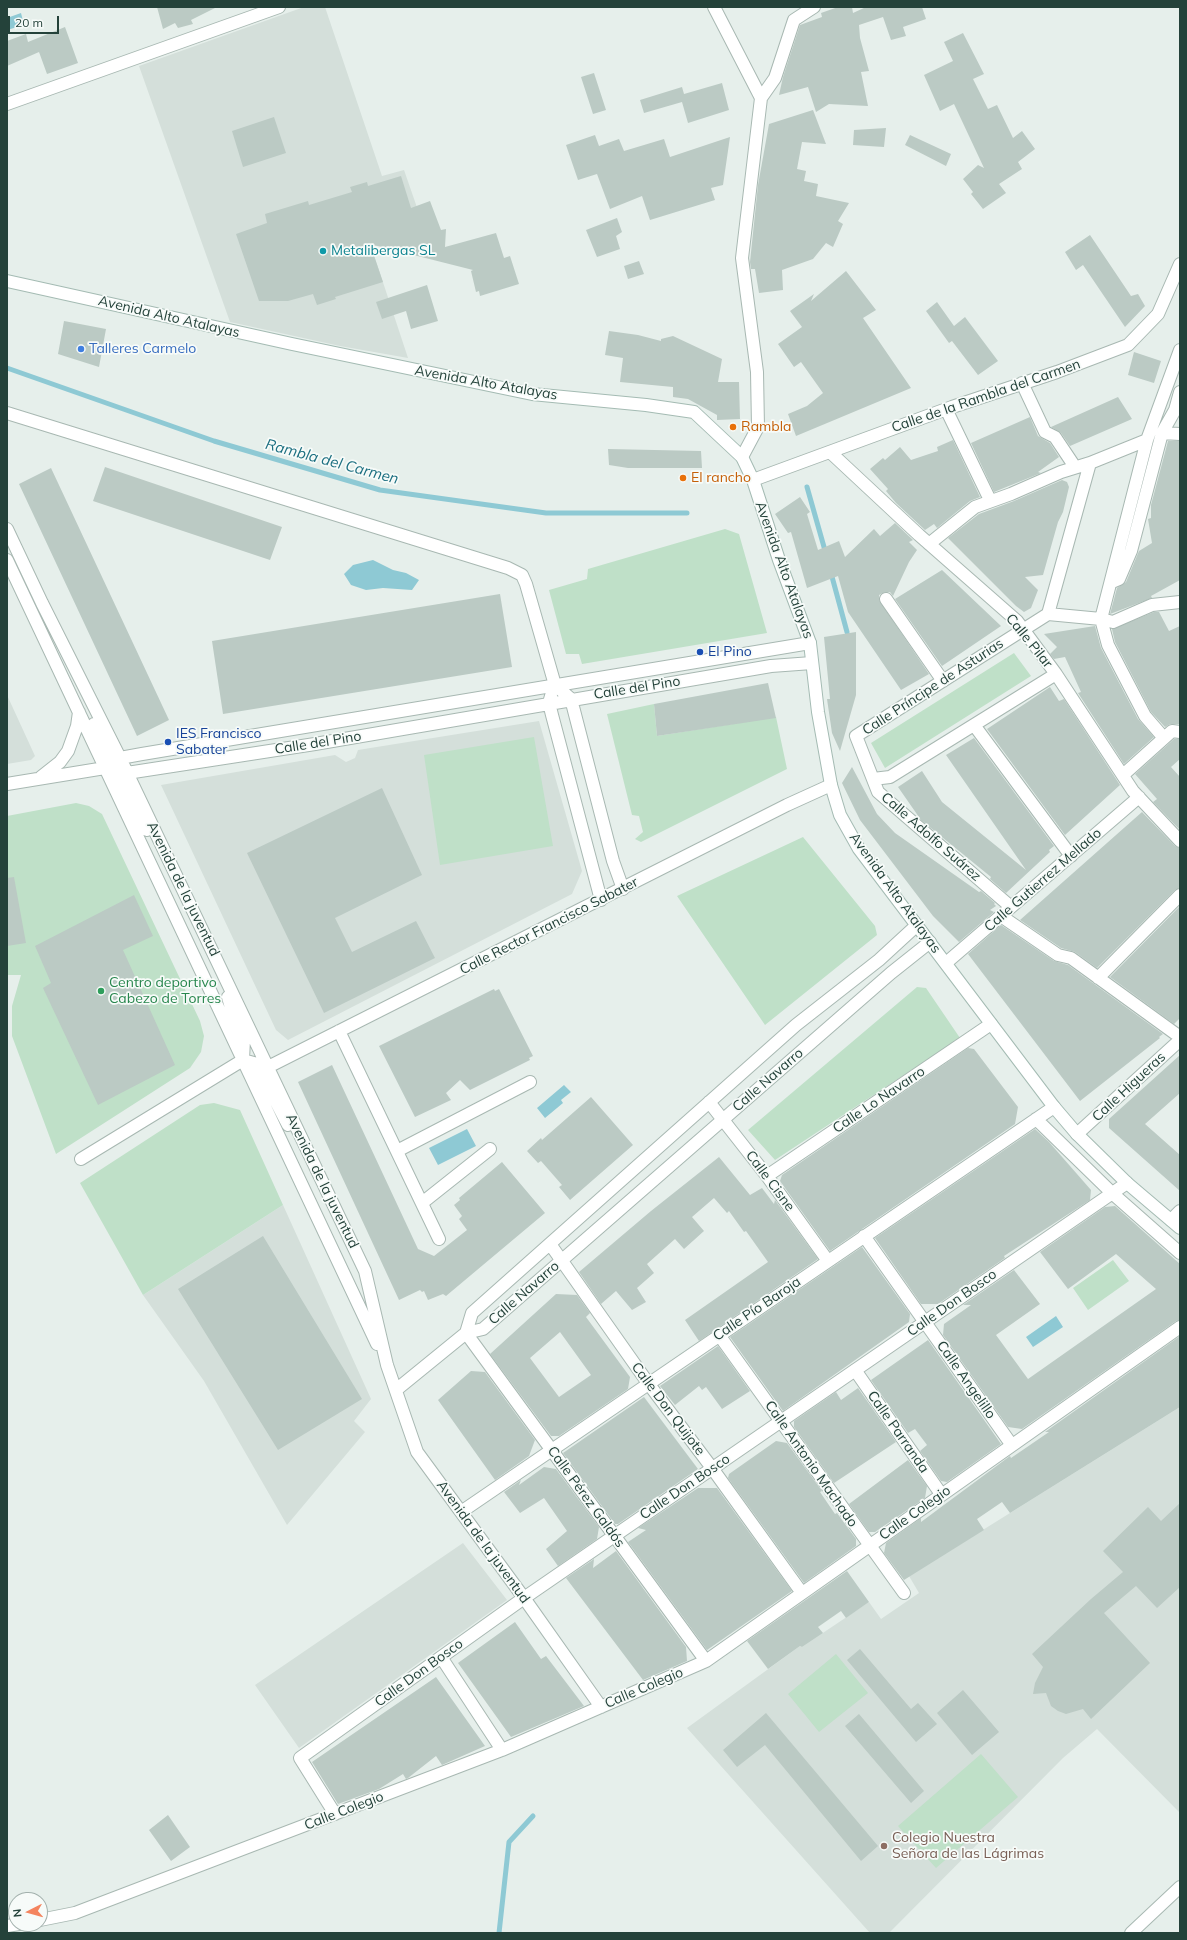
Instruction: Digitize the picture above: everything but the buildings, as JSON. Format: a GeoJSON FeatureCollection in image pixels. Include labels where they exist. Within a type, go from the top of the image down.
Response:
{"type":"FeatureCollection","features":[{"type":"Feature","properties":{"kind":"street"},"geometry":{"type":"LineString","coordinates":[[7,104],[279,7]]}},
{"type":"Feature","properties":{"kind":"street"},"geometry":{"type":"LineString","coordinates":[[714,7],[761,98]]}},
{"type":"Feature","properties":{"kind":"street"},"geometry":{"type":"LineString","coordinates":[[742,457],[758,427],[756,372],[742,258],[761,98],[775,78],[794,20],[814,7]]}},
{"type":"Feature","properties":{"kind":"street","name":"Calle de la Rambla del Carmen"},"geometry":{"type":"LineString","coordinates":[[753,480],[946,409],[1128,345],[1158,314],[1180,264]]}},
{"type":"Feature","properties":{"kind":"street","name":"Avenida Alto Atalayas"},"geometry":{"type":"LineString","coordinates":[[7,281],[292,344],[532,394],[646,405],[694,412],[742,457],[753,480],[779,560],[810,643],[818,712],[831,785],[840,815],[859,849],[1054,1107],[1077,1134],[1127,1183],[1176,1224]]}},
{"type":"Feature","properties":{"kind":"street"},"geometry":{"type":"LineString","coordinates":[[1164,738],[1145,716],[1108,646],[1101,619],[1147,440],[1180,350]]}},
{"type":"Feature","properties":{"kind":"street"},"geometry":{"type":"LineString","coordinates":[[1022,383],[1045,432],[1056,437],[1075,467]]}},
{"type":"Feature","properties":{"kind":"street"},"geometry":{"type":"LineString","coordinates":[[1111,583],[1119,579],[1131,551],[1162,433],[1174,410],[1180,392]]}},
{"type":"Feature","properties":{"kind":"street"},"geometry":{"type":"LineString","coordinates":[[946,409],[990,500]]}},
{"type":"Feature","properties":{"kind":"street"},"geometry":{"type":"LineString","coordinates":[[7,413],[508,568],[522,574],[555,685],[571,699],[612,861],[623,889]]}},
{"type":"Feature","properties":{"kind":"street"},"geometry":{"type":"LineString","coordinates":[[1162,433],[1180,434]]}},
{"type":"Feature","properties":{"kind":"street"},"geometry":{"type":"LineString","coordinates":[[929,544],[975,507],[990,500],[1011,494],[1061,472],[1090,463],[1147,440]]}},
{"type":"Feature","properties":{"kind":"street","name":"Calle Pilar"},"geometry":{"type":"LineString","coordinates":[[830,452],[929,544],[1017,621],[1022,630],[1056,674],[1123,776],[1139,797],[1180,840]]}},
{"type":"Feature","properties":{"kind":"street"},"geometry":{"type":"LineString","coordinates":[[1090,463],[1048,614],[1085,619],[1101,619],[1113,622],[1152,605],[1179,604]]}},
{"type":"Feature","properties":{"kind":"street","name":"Avenida de la juventud"},"geometry":{"type":"LineString","coordinates":[[7,529],[42,603],[120,758],[365,1271],[387,1365]]}},
{"type":"Feature","properties":{"kind":"street","name":"Avenida de la juventud"},"geometry":{"type":"LineString","coordinates":[[7,560],[387,1365],[417,1452],[524,1598],[601,1707]]}},
{"type":"Feature","properties":{"kind":"street"},"geometry":{"type":"LineString","coordinates":[[886,599],[943,681]]}},
{"type":"Feature","properties":{"kind":"street"},"geometry":{"type":"LineString","coordinates":[[42,603],[76,688],[110,757],[105,768]]}},
{"type":"Feature","properties":{"kind":"street","name":"Calle Príncipe de Asturias"},"geometry":{"type":"LineString","coordinates":[[856,736],[1048,614]]}},
{"type":"Feature","properties":{"kind":"street","name":"Calle del Pino"},"geometry":{"type":"LineString","coordinates":[[105,768],[120,758],[810,643]]}},
{"type":"Feature","properties":{"kind":"street","name":"Calle del Pino"},"geometry":{"type":"LineString","coordinates":[[105,768],[127,773],[323,742],[771,666],[812,663]]}},
{"type":"Feature","properties":{"kind":"street"},"geometry":{"type":"LineString","coordinates":[[873,779],[890,777],[1056,674]]}},
{"type":"Feature","properties":{"kind":"street"},"geometry":{"type":"LineString","coordinates":[[555,685],[549,703],[600,900]]}},
{"type":"Feature","properties":{"kind":"street"},"geometry":{"type":"LineString","coordinates":[[38,778],[60,762],[68,751],[78,726],[79,712]]}},
{"type":"Feature","properties":{"kind":"street"},"geometry":{"type":"LineString","coordinates":[[974,725],[1071,856]]}},
{"type":"Feature","properties":{"kind":"street"},"geometry":{"type":"LineString","coordinates":[[1123,776],[1172,731],[1180,732]]}},
{"type":"Feature","properties":{"kind":"street","name":"Calle Adolfo Suárez"},"geometry":{"type":"LineString","coordinates":[[856,736],[878,792],[1011,907]]}},
{"type":"Feature","properties":{"kind":"street"},"geometry":{"type":"LineString","coordinates":[[7,784],[105,768],[120,778],[137,814],[178,880]]}},
{"type":"Feature","properties":{"kind":"street","name":"Calle Rector Francisco Sabater"},"geometry":{"type":"LineString","coordinates":[[268,1067],[787,805],[831,785]]}},
{"type":"Feature","properties":{"kind":"street","name":"Calle Gutierrez Mellado"},"geometry":{"type":"LineString","coordinates":[[946,963],[1139,797]]}},
{"type":"Feature","properties":{"kind":"street"},"geometry":{"type":"LineString","coordinates":[[1098,978],[1180,895]]}},
{"type":"Feature","properties":{"kind":"street"},"geometry":{"type":"LineString","coordinates":[[1001,916],[1058,955],[1071,958],[1180,1037]]}},
{"type":"Feature","properties":{"kind":"street","name":"Calle Navarro"},"geometry":{"type":"LineString","coordinates":[[916,926],[878,960],[796,1025],[472,1313],[466,1332],[483,1329],[891,973],[930,942]]}},
{"type":"Feature","properties":{"kind":"street"},"geometry":{"type":"LineString","coordinates":[[218,963],[233,1016],[244,1038],[243,1060]]}},
{"type":"Feature","properties":{"kind":"street","name":"Calle Lo Navarro"},"geometry":{"type":"LineString","coordinates":[[768,1176],[991,1024]]}},
{"type":"Feature","properties":{"kind":"street"},"geometry":{"type":"LineString","coordinates":[[339,1031],[439,1239]]}},
{"type":"Feature","properties":{"kind":"street","name":"Calle Higueras"},"geometry":{"type":"LineString","coordinates":[[1077,1134],[1180,1040]]}},
{"type":"Feature","properties":{"kind":"street"},"geometry":{"type":"LineString","coordinates":[[243,1060],[262,1075],[275,1104],[327,1191]]}},
{"type":"Feature","properties":{"kind":"street"},"geometry":{"type":"LineString","coordinates":[[81,1159],[243,1060],[268,1067]]}},
{"type":"Feature","properties":{"kind":"street"},"geometry":{"type":"LineString","coordinates":[[397,1151],[530,1082]]}},
{"type":"Feature","properties":{"kind":"street","name":"Calle Cisne"},"geometry":{"type":"LineString","coordinates":[[709,1102],[768,1176],[828,1261]]}},
{"type":"Feature","properties":{"kind":"street","name":"Calle Pío Baroja"},"geometry":{"type":"LineString","coordinates":[[461,1512],[1054,1107]]}},
{"type":"Feature","properties":{"kind":"street"},"geometry":{"type":"LineString","coordinates":[[1036,1119],[1112,1193],[1180,1253]]}},
{"type":"Feature","properties":{"kind":"street"},"geometry":{"type":"LineString","coordinates":[[422,1204],[490,1149]]}},
{"type":"Feature","properties":{"kind":"street","name":"Calle Don Bosco"},"geometry":{"type":"LineString","coordinates":[[335,1814],[300,1758],[524,1598],[1127,1183]]}},
{"type":"Feature","properties":{"kind":"street"},"geometry":{"type":"LineString","coordinates":[[1176,1224],[1180,1211]]}},
{"type":"Feature","properties":{"kind":"street","name":"Calle Angelillo"},"geometry":{"type":"LineString","coordinates":[[864,1236],[1012,1444]]}},
{"type":"Feature","properties":{"kind":"street","name":"Calle Don Quijote"},"geometry":{"type":"LineString","coordinates":[[550,1244],[648,1383],[712,1468],[802,1593]]}},
{"type":"Feature","properties":{"kind":"street","name":"Calle Colegio"},"geometry":{"type":"LineString","coordinates":[[48,1918],[75,1913],[502,1750],[706,1661],[1180,1327]]}},
{"type":"Feature","properties":{"kind":"street"},"geometry":{"type":"LineString","coordinates":[[396,1390],[466,1332]]}},
{"type":"Feature","properties":{"kind":"street","name":"Calle Pérez Galdós"},"geometry":{"type":"LineString","coordinates":[[466,1332],[706,1661]]}},
{"type":"Feature","properties":{"kind":"street","name":"Calle Antonio Machado"},"geometry":{"type":"LineString","coordinates":[[719,1335],[904,1593]]}},
{"type":"Feature","properties":{"kind":"street","name":"Calle Parranda"},"geometry":{"type":"LineString","coordinates":[[855,1370],[941,1494]]}},
{"type":"Feature","properties":{"kind":"street"},"geometry":{"type":"LineString","coordinates":[[441,1657],[502,1750]]}},
{"type":"Feature","properties":{"kind":"street"},"geometry":{"type":"LineString","coordinates":[[1131,1933],[1180,1887]]}},
{"type":"Feature","properties":{"kind":"shaded area"},"geometry":{"type":"Polygon","coordinates":[[[304,7],[325,7],[382,176],[404,170],[430,245],[371,246],[408,358],[340,346],[230,322],[139,66],[304,7]]]}},
{"type":"Feature","properties":{"kind":"shaded area"},"geometry":{"type":"Polygon","coordinates":[[[7,695],[35,756],[31,760],[7,764],[7,695]]]}},
{"type":"Feature","properties":{"kind":"shaded area"},"geometry":{"type":"Polygon","coordinates":[[[539,721],[582,871],[572,894],[288,1040],[276,1030],[161,785],[335,755],[346,762],[355,758],[358,750],[539,721]]]}},
{"type":"Feature","properties":{"kind":"shaded area"},"geometry":{"type":"Polygon","coordinates":[[[283,1205],[371,1399],[354,1421],[365,1432],[287,1525],[204,1381],[143,1295],[283,1205]]]}},
{"type":"Feature","properties":{"kind":"shaded area"},"geometry":{"type":"Polygon","coordinates":[[[1180,1407],[1180,1813],[1097,1729],[1063,1758],[889,1933],[870,1933],[687,1728],[800,1646],[802,1647],[869,1602],[881,1619],[919,1593],[909,1576],[1180,1407]]]}},
{"type":"Feature","properties":{"kind":"shaded area"},"geometry":{"type":"Polygon","coordinates":[[[463,1543],[507,1600],[299,1748],[255,1685],[463,1543]]]}},
{"type":"Feature","properties":{"kind":"green space"},"geometry":{"type":"Polygon","coordinates":[[[725,529],[739,534],[767,633],[582,664],[579,654],[566,654],[549,590],[587,579],[588,569],[725,529]]]}},
{"type":"Feature","properties":{"kind":"green space"},"geometry":{"type":"Polygon","coordinates":[[[1014,653],[1031,676],[885,768],[871,743],[1014,653]]]}},
{"type":"Feature","properties":{"kind":"green space"},"geometry":{"type":"Polygon","coordinates":[[[654,704],[657,736],[776,717],[787,769],[641,842],[635,839],[643,832],[639,816],[632,815],[607,714],[654,704]]]}},
{"type":"Feature","properties":{"kind":"green space"},"geometry":{"type":"Polygon","coordinates":[[[534,737],[553,846],[440,865],[424,755],[534,737]]]}},
{"type":"Feature","properties":{"kind":"green space","name":"Centro deportivo Cabezo de Torres"},"geometry":{"type":"Polygon","coordinates":[[[76,803],[89,806],[102,814],[200,1021],[204,1036],[201,1052],[190,1068],[56,1154],[12,1036],[12,1006],[21,975],[7,975],[7,816],[76,803]]]}},
{"type":"Feature","properties":{"kind":"green space"},"geometry":{"type":"Polygon","coordinates":[[[803,837],[875,926],[877,935],[765,1025],[677,896],[803,837]]]}},
{"type":"Feature","properties":{"kind":"green space"},"geometry":{"type":"Polygon","coordinates":[[[917,987],[926,988],[960,1038],[775,1160],[748,1130],[917,987]]]}},
{"type":"Feature","properties":{"kind":"green space"},"geometry":{"type":"Polygon","coordinates":[[[214,1103],[240,1110],[283,1205],[143,1295],[80,1183],[200,1105],[214,1103]]]}},
{"type":"Feature","properties":{"kind":"green space"},"geometry":{"type":"Polygon","coordinates":[[[1113,1260],[1129,1281],[1088,1310],[1073,1288],[1113,1260]]]}},
{"type":"Feature","properties":{"kind":"green space"},"geometry":{"type":"Polygon","coordinates":[[[836,1654],[868,1693],[819,1732],[788,1694],[836,1654]]]}},
{"type":"Feature","properties":{"kind":"green space"},"geometry":{"type":"Polygon","coordinates":[[[981,1754],[1018,1797],[936,1868],[898,1826],[981,1754]]]}},
{"type":"Feature","properties":{"kind":"water"},"geometry":{"type":"Polygon","coordinates":[[[21,13],[24,25],[7,30],[7,18],[21,13]]]}},
{"type":"Feature","properties":{"kind":"water"},"geometry":{"type":"Polygon","coordinates":[[[373,560],[393,570],[406,573],[419,580],[412,590],[383,588],[366,590],[351,585],[344,574],[353,565],[373,560]]]}},
{"type":"Feature","properties":{"kind":"water"},"geometry":{"type":"Polygon","coordinates":[[[564,1085],[571,1092],[561,1100],[563,1103],[545,1118],[537,1108],[564,1085]]]}},
{"type":"Feature","properties":{"kind":"water"},"geometry":{"type":"Polygon","coordinates":[[[467,1129],[476,1146],[438,1165],[429,1148],[467,1129]]]}},
{"type":"Feature","properties":{"kind":"water"},"geometry":{"type":"Polygon","coordinates":[[[1056,1316],[1063,1327],[1033,1347],[1026,1337],[1056,1316]]]}},
{"type":"Feature","properties":{"kind":"waterway","name":"Rambla del Carmen"},"geometry":{"type":"LineString","coordinates":[[7,368],[214,441],[380,490],[546,513],[687,513]]}},
{"type":"Feature","properties":{"kind":"waterway"},"geometry":{"type":"LineString","coordinates":[[807,487],[826,554]]}},
{"type":"Feature","properties":{"kind":"waterway"},"geometry":{"type":"LineString","coordinates":[[831,573],[847,632]]}},
{"type":"Feature","properties":{"kind":"waterway"},"geometry":{"type":"LineString","coordinates":[[499,1933],[509,1842],[533,1816]]}},
{"type":"Feature","properties":{"kind":"place","name":"Metalibergas SL"},"geometry":{"type":"Point","coordinates":[323,251]}},
{"type":"Feature","properties":{"kind":"place","name":"Talleres Carmelo"},"geometry":{"type":"Point","coordinates":[81,349]}},
{"type":"Feature","properties":{"kind":"place","name":"Rambla"},"geometry":{"type":"Point","coordinates":[733,427]}},
{"type":"Feature","properties":{"kind":"place","name":"El rancho"},"geometry":{"type":"Point","coordinates":[683,478]}},
{"type":"Feature","properties":{"kind":"place","name":"El Pino"},"geometry":{"type":"Point","coordinates":[700,652]}},
{"type":"Feature","properties":{"kind":"place","name":"IES Francisco Sabater"},"geometry":{"type":"Point","coordinates":[168,742]}},
{"type":"Feature","properties":{"kind":"place","name":"Centro deportivo Cabezo de Torres"},"geometry":{"type":"Point","coordinates":[101,991]}},
{"type":"Feature","properties":{"kind":"place","name":"Colegio Nuestra Señora de las Lágrimas"},"geometry":{"type":"Point","coordinates":[884,1846]}}]}
